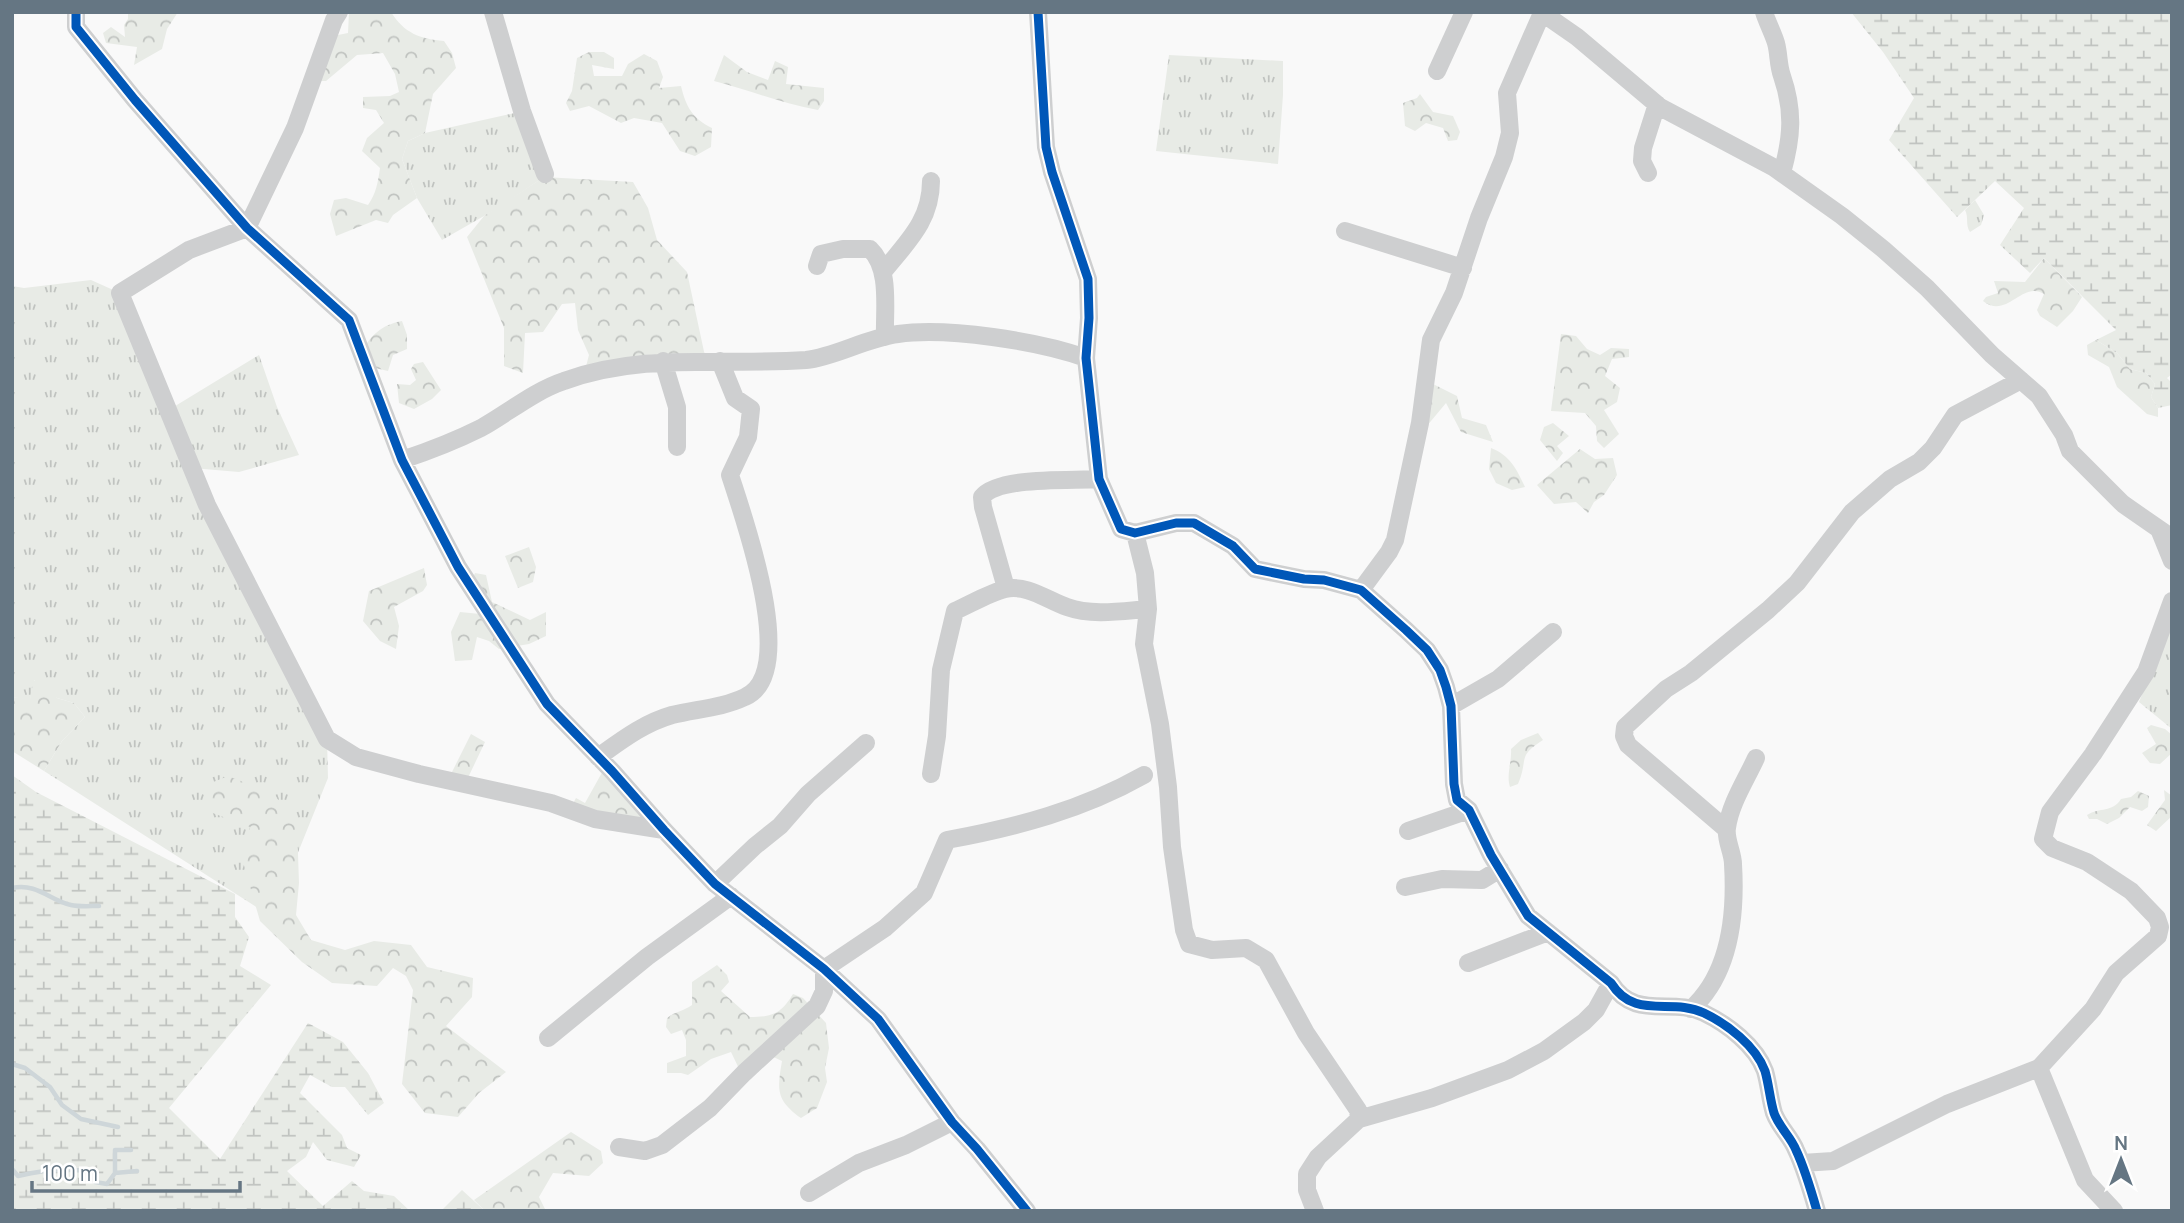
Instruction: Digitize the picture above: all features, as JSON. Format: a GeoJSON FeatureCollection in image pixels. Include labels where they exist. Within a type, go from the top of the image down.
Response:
{"type":"FeatureCollection","features":[{"type":"Feature","properties":{"kind":"street"},"geometry":{"type":"LineString","coordinates":[[76,12],[76,27],[135,100],[247,228],[349,320],[402,460],[458,567],[547,704],[715,884],[824,970],[878,1019],[952,1122],[1027,1211]]}},
{"type":"Feature","properties":{"kind":"street"},"geometry":{"type":"LineString","coordinates":[[493,12],[511,76],[545,174]]}},
{"type":"Feature","properties":{"kind":"street"},"geometry":{"type":"LineString","coordinates":[[1038,12],[1046,147],[1088,279],[1086,358],[1099,480],[1121,529],[1135,533],[1176,523],[1194,523],[1233,546],[1255,569],[1304,579],[1324,580],[1361,590],[1427,650],[1440,670],[1451,706],[1457,800],[1469,810],[1528,916],[1611,983],[1619,996],[1639,1005],[1691,1009],[1703,1013],[1749,1046],[1760,1060],[1774,1113],[1784,1133],[1795,1146],[1817,1211]]}},
{"type":"Feature","properties":{"kind":"street"},"geometry":{"type":"LineString","coordinates":[[1437,71],[1464,12]]}},
{"type":"Feature","properties":{"kind":"street"},"geometry":{"type":"LineString","coordinates":[[1764,12],[1776,43],[1791,115],[1788,152],[1782,173]]}},
{"type":"Feature","properties":{"kind":"street"},"geometry":{"type":"LineString","coordinates":[[1361,590],[1395,540],[1420,423],[1431,340],[1454,293],[1479,218],[1504,157],[1510,133],[1507,93],[1542,13],[1577,37],[1657,104],[1782,173],[1842,216],[1900,265],[1953,313],[1992,355],[2039,396],[2064,435],[2070,451],[2123,504],[2165,533],[2172,561]]}},
{"type":"Feature","properties":{"kind":"street"},"geometry":{"type":"LineString","coordinates":[[336,14],[298,121],[247,228],[189,250],[120,293],[207,505],[327,739],[356,757],[369,761],[551,803],[595,819],[664,831]]}},
{"type":"Feature","properties":{"kind":"street"},"geometry":{"type":"LineString","coordinates":[[1648,173],[1642,162],[1643,148],[1657,104]]}},
{"type":"Feature","properties":{"kind":"street"},"geometry":{"type":"LineString","coordinates":[[883,272],[924,220],[931,199],[931,181]]}},
{"type":"Feature","properties":{"kind":"street"},"geometry":{"type":"LineString","coordinates":[[1345,232],[1463,268]]}},
{"type":"Feature","properties":{"kind":"street"},"geometry":{"type":"LineString","coordinates":[[817,266],[821,254],[843,250],[870,250],[883,272],[885,337]]}},
{"type":"Feature","properties":{"kind":"street"},"geometry":{"type":"LineString","coordinates":[[402,460],[481,428],[550,386],[612,368],[663,362],[806,360],[885,337],[919,333],[968,336],[1058,348],[1086,358]]}},
{"type":"Feature","properties":{"kind":"street"},"geometry":{"type":"LineString","coordinates":[[598,757],[647,724],[749,696],[756,689],[765,670],[768,625],[764,586],[730,475],[748,437],[751,409],[735,398],[720,360]]}},
{"type":"Feature","properties":{"kind":"street"},"geometry":{"type":"LineString","coordinates":[[663,362],[675,397],[677,447]]}},
{"type":"Feature","properties":{"kind":"street"},"geometry":{"type":"LineString","coordinates":[[1726,829],[1628,746],[1624,736],[1625,727],[1666,689],[1691,673],[1797,583],[1852,512],[1890,479],[1919,462],[1933,448],[1955,415],[2021,380]]}},
{"type":"Feature","properties":{"kind":"street"},"geometry":{"type":"LineString","coordinates":[[1006,589],[983,507],[982,497],[986,491],[997,486],[1018,483],[1099,480]]}},
{"type":"Feature","properties":{"kind":"street"},"geometry":{"type":"LineString","coordinates":[[1135,533],[1144,573],[1148,609],[1144,644],[1160,724],[1168,787],[1171,847],[1184,930],[1189,944],[1212,950],[1246,948],[1266,960],[1306,1033],[1358,1110],[1359,1119]]}},
{"type":"Feature","properties":{"kind":"street"},"geometry":{"type":"LineString","coordinates":[[931,774],[937,736],[941,670],[955,611],[1006,589],[1025,589],[1066,607],[1081,610],[1110,612],[1148,609]]}},
{"type":"Feature","properties":{"kind":"street"},"geometry":{"type":"LineString","coordinates":[[1801,1163],[1833,1161],[1947,1104],[2039,1068],[2093,1009],[2116,973],[2158,936],[2161,927],[2157,918],[2131,891],[2087,862],[2052,848],[2043,839],[2050,811],[2093,754],[2146,672],[2172,601]]}},
{"type":"Feature","properties":{"kind":"street"},"geometry":{"type":"LineString","coordinates":[[1451,706],[1498,679],[1553,632]]}},
{"type":"Feature","properties":{"kind":"street"},"geometry":{"type":"LineString","coordinates":[[715,884],[780,826],[808,794],[866,743]]}},
{"type":"Feature","properties":{"kind":"street"},"geometry":{"type":"LineString","coordinates":[[1691,1009],[1703,998],[1726,953],[1732,926],[1733,861],[1726,829],[1756,758]]}},
{"type":"Feature","properties":{"kind":"street"},"geometry":{"type":"LineString","coordinates":[[824,970],[885,928],[924,893],[932,880],[947,840],[1042,819],[1104,797],[1144,775]]}},
{"type":"Feature","properties":{"kind":"street"},"geometry":{"type":"LineString","coordinates":[[1408,831],[1469,810]]}},
{"type":"Feature","properties":{"kind":"street"},"geometry":{"type":"LineString","coordinates":[[1405,887],[1442,879],[1482,880],[1500,869]]}},
{"type":"Feature","properties":{"kind":"street"},"geometry":{"type":"LineString","coordinates":[[548,1038],[648,957],[731,896]]}},
{"type":"Feature","properties":{"kind":"street"},"geometry":{"type":"LineString","coordinates":[[1468,963],[1548,932]]}},
{"type":"Feature","properties":{"kind":"street"},"geometry":{"type":"LineString","coordinates":[[619,1147],[645,1152],[662,1145],[710,1108],[817,1006],[824,990],[824,970]]}},
{"type":"Feature","properties":{"kind":"street"},"geometry":{"type":"LineString","coordinates":[[1315,1211],[1307,1190],[1307,1174],[1318,1157],[1359,1119],[1432,1098],[1508,1070],[1544,1051],[1596,1010],[1611,983]]}},
{"type":"Feature","properties":{"kind":"street"},"geometry":{"type":"LineString","coordinates":[[2039,1068],[2085,1180],[2114,1211]]}},
{"type":"Feature","properties":{"kind":"street"},"geometry":{"type":"LineString","coordinates":[[809,1193],[859,1163],[906,1145],[952,1122]]}},
{"type":"Feature","properties":{"kind":"green space"},"geometry":{"type":"Polygon","coordinates":[[[128,12],[178,12],[167,29],[162,49],[134,65],[137,47],[106,43],[103,33],[111,27],[125,37],[124,25],[128,12]]]}},
{"type":"Feature","properties":{"kind":"green space"},"geometry":{"type":"Polygon","coordinates":[[[349,12],[391,12],[401,25],[413,34],[444,41],[452,53],[456,68],[433,94],[425,133],[408,141],[402,159],[417,198],[393,215],[388,223],[376,220],[336,236],[330,214],[334,200],[346,198],[368,205],[375,192],[380,168],[362,151],[367,138],[384,123],[376,110],[363,108],[363,97],[390,96],[399,92],[395,74],[383,53],[357,55],[326,81],[320,81],[333,36],[348,33],[349,12]]]}},
{"type":"Feature","properties":{"kind":"green space"},"geometry":{"type":"Polygon","coordinates":[[[1851,12],[2172,12],[2172,374],[2167,378],[2172,383],[2172,405],[2158,408],[2151,397],[2155,384],[2146,373],[2130,369],[2117,353],[2096,340],[2116,330],[2044,258],[2030,273],[2000,245],[2024,208],[1995,181],[1957,217],[1889,140],[1914,98],[1883,52],[1851,12]]]}},
{"type":"Feature","properties":{"kind":"green space"},"geometry":{"type":"Polygon","coordinates":[[[589,52],[604,52],[614,58],[614,69],[592,65],[594,76],[622,76],[628,64],[644,54],[657,61],[663,77],[659,88],[681,86],[691,111],[700,121],[712,128],[711,147],[695,156],[680,151],[662,123],[634,118],[621,123],[589,106],[570,111],[566,103],[572,91],[577,58],[589,52]]]}},
{"type":"Feature","properties":{"kind":"green space"},"geometry":{"type":"Polygon","coordinates":[[[724,55],[747,72],[768,80],[775,61],[788,67],[786,84],[824,88],[824,101],[818,110],[714,81],[724,55]]]}},
{"type":"Feature","properties":{"kind":"green space"},"geometry":{"type":"Polygon","coordinates":[[[1169,55],[1283,61],[1278,164],[1156,151],[1169,55]]]}},
{"type":"Feature","properties":{"kind":"green space"},"geometry":{"type":"Polygon","coordinates":[[[1420,94],[1433,112],[1453,116],[1460,132],[1457,140],[1448,141],[1443,128],[1426,123],[1415,131],[1405,126],[1403,103],[1417,98],[1420,94]]]}},
{"type":"Feature","properties":{"kind":"green space"},"geometry":{"type":"Polygon","coordinates":[[[528,110],[544,177],[498,208],[442,240],[417,198],[402,159],[408,141],[425,133],[528,110]]]}},
{"type":"Feature","properties":{"kind":"green space"},"geometry":{"type":"Polygon","coordinates":[[[544,177],[633,182],[648,208],[657,240],[687,272],[706,361],[584,374],[589,355],[578,330],[575,303],[562,304],[543,332],[525,333],[523,373],[504,366],[504,328],[467,237],[484,216],[544,177]]]}},
{"type":"Feature","properties":{"kind":"green space"},"geometry":{"type":"Polygon","coordinates":[[[1975,200],[1984,215],[1981,225],[1970,232],[1965,210],[1975,200]]]}},
{"type":"Feature","properties":{"kind":"green space"},"geometry":{"type":"Polygon","coordinates":[[[2044,258],[2082,297],[2057,327],[2040,316],[2037,310],[2044,294],[2036,291],[2000,306],[1992,306],[1983,301],[1986,297],[1998,293],[1994,281],[2025,282],[2044,258]]]}},
{"type":"Feature","properties":{"kind":"green space"},"geometry":{"type":"Polygon","coordinates":[[[91,280],[120,293],[167,411],[259,355],[277,407],[299,455],[239,472],[192,468],[327,739],[328,778],[272,917],[44,771],[62,741],[85,717],[74,703],[57,698],[34,680],[30,700],[12,697],[12,286],[24,288],[91,280]]]}},
{"type":"Feature","properties":{"kind":"green space"},"geometry":{"type":"Polygon","coordinates":[[[402,321],[407,335],[407,349],[393,355],[388,371],[375,368],[360,354],[377,332],[402,321]]]}},
{"type":"Feature","properties":{"kind":"green space"},"geometry":{"type":"Polygon","coordinates":[[[1561,334],[1576,336],[1587,349],[1600,355],[1611,348],[1629,349],[1629,357],[1612,359],[1605,376],[1620,388],[1617,402],[1604,410],[1619,434],[1604,448],[1597,441],[1596,426],[1585,413],[1551,411],[1561,334]]]}},
{"type":"Feature","properties":{"kind":"green space"},"geometry":{"type":"Polygon","coordinates":[[[2096,340],[2117,353],[2130,369],[2146,373],[2155,384],[2151,397],[2158,408],[2158,417],[2147,414],[2117,387],[2109,367],[2088,355],[2087,345],[2096,340]]]}},
{"type":"Feature","properties":{"kind":"green space"},"geometry":{"type":"Polygon","coordinates":[[[423,362],[441,390],[432,399],[414,409],[399,403],[397,384],[410,385],[416,380],[411,369],[414,364],[423,362]]]}},
{"type":"Feature","properties":{"kind":"green space"},"geometry":{"type":"Polygon","coordinates":[[[1433,384],[1457,396],[1462,418],[1486,425],[1493,442],[1461,432],[1446,403],[1426,427],[1433,384]]]}},
{"type":"Feature","properties":{"kind":"green space"},"geometry":{"type":"Polygon","coordinates":[[[1553,423],[1569,436],[1557,446],[1563,453],[1557,461],[1540,440],[1544,427],[1553,423]]]}},
{"type":"Feature","properties":{"kind":"green space"},"geometry":{"type":"Polygon","coordinates":[[[1491,448],[1508,459],[1525,487],[1512,490],[1496,483],[1489,469],[1491,448]]]}},
{"type":"Feature","properties":{"kind":"green space"},"geometry":{"type":"Polygon","coordinates":[[[1580,449],[1595,459],[1613,458],[1617,475],[1588,513],[1576,502],[1554,504],[1537,485],[1580,449]]]}},
{"type":"Feature","properties":{"kind":"green space"},"geometry":{"type":"Polygon","coordinates":[[[529,547],[536,567],[533,582],[518,588],[505,556],[529,547]]]}},
{"type":"Feature","properties":{"kind":"green space"},"geometry":{"type":"Polygon","coordinates":[[[424,568],[427,585],[423,591],[394,607],[399,626],[396,649],[380,641],[363,621],[369,591],[424,568]]]}},
{"type":"Feature","properties":{"kind":"green space"},"geometry":{"type":"Polygon","coordinates":[[[475,573],[486,575],[492,602],[530,620],[546,612],[546,636],[529,644],[499,649],[489,641],[477,637],[472,660],[455,661],[451,632],[460,612],[480,614],[466,592],[475,573]]]}},
{"type":"Feature","properties":{"kind":"green space"},"geometry":{"type":"Polygon","coordinates":[[[2172,620],[2172,729],[2139,702],[2172,620]]]}},
{"type":"Feature","properties":{"kind":"green space"},"geometry":{"type":"Polygon","coordinates":[[[33,680],[47,684],[57,698],[74,703],[85,717],[62,741],[44,771],[12,751],[12,697],[30,699],[33,680]]]}},
{"type":"Feature","properties":{"kind":"green space"},"geometry":{"type":"Polygon","coordinates":[[[2151,725],[2165,729],[2172,735],[2172,753],[2160,764],[2150,763],[2142,753],[2156,744],[2147,728],[2151,725]]]}},
{"type":"Feature","properties":{"kind":"green space"},"geometry":{"type":"Polygon","coordinates":[[[1538,733],[1543,740],[1526,755],[1518,784],[1510,787],[1511,749],[1521,740],[1538,733]]]}},
{"type":"Feature","properties":{"kind":"green space"},"geometry":{"type":"Polygon","coordinates":[[[471,734],[485,742],[465,784],[448,780],[471,734]]]}},
{"type":"Feature","properties":{"kind":"green space"},"geometry":{"type":"Polygon","coordinates":[[[604,769],[650,821],[570,809],[576,798],[585,803],[604,769]]]}},
{"type":"Feature","properties":{"kind":"green space"},"geometry":{"type":"Polygon","coordinates":[[[12,775],[36,792],[235,894],[235,917],[249,937],[240,966],[271,985],[169,1108],[220,1159],[308,1023],[343,1042],[368,1073],[384,1103],[368,1115],[345,1087],[332,1087],[310,1075],[300,1093],[342,1135],[347,1148],[361,1155],[354,1167],[327,1160],[313,1142],[306,1157],[287,1171],[323,1206],[352,1181],[364,1191],[394,1196],[410,1211],[12,1211],[12,775]]]}},
{"type":"Feature","properties":{"kind":"green space"},"geometry":{"type":"Polygon","coordinates":[[[228,776],[274,794],[297,826],[299,883],[296,915],[311,940],[345,950],[374,941],[411,945],[427,967],[473,978],[472,997],[446,1026],[506,1072],[479,1093],[458,1117],[425,1113],[402,1084],[413,990],[406,976],[393,968],[377,986],[332,983],[302,962],[260,921],[241,855],[250,827],[210,812],[201,787],[228,776]]]}},
{"type":"Feature","properties":{"kind":"green space"},"geometry":{"type":"Polygon","coordinates":[[[2164,790],[2172,796],[2172,816],[2156,831],[2147,825],[2165,800],[2164,790]]]}},
{"type":"Feature","properties":{"kind":"green space"},"geometry":{"type":"Polygon","coordinates":[[[2138,791],[2149,796],[2148,807],[2142,811],[2130,807],[2119,818],[2107,824],[2097,819],[2089,819],[2087,815],[2110,808],[2138,791]]]}},
{"type":"Feature","properties":{"kind":"green space"},"geometry":{"type":"Polygon","coordinates":[[[717,965],[727,975],[729,982],[721,991],[750,1017],[775,1013],[793,994],[803,998],[826,1023],[829,1048],[825,1068],[827,1082],[817,1108],[801,1118],[787,1106],[780,1094],[782,1061],[767,1054],[751,1079],[744,1079],[731,1052],[711,1059],[688,1075],[667,1073],[667,1063],[686,1056],[686,1040],[682,1030],[671,1034],[666,1027],[667,1018],[692,1005],[692,982],[717,965]]]}},
{"type":"Feature","properties":{"kind":"green space"},"geometry":{"type":"Polygon","coordinates":[[[571,1132],[601,1151],[603,1163],[589,1176],[553,1173],[539,1197],[546,1211],[485,1211],[474,1200],[571,1132]]]}},
{"type":"Feature","properties":{"kind":"green space"},"geometry":{"type":"Polygon","coordinates":[[[462,1190],[485,1211],[441,1211],[462,1190]]]}},
{"type":"Feature","properties":{"kind":"waterway"},"geometry":{"type":"LineString","coordinates":[[12,888],[36,890],[71,905],[99,906]]}},
{"type":"Feature","properties":{"kind":"waterway"},"geometry":{"type":"LineString","coordinates":[[12,1064],[25,1068],[50,1087],[62,1105],[81,1119],[118,1127]]}},
{"type":"Feature","properties":{"kind":"waterway"},"geometry":{"type":"LineString","coordinates":[[115,1173],[115,1150],[131,1150]]}},
{"type":"Feature","properties":{"kind":"waterway"},"geometry":{"type":"LineString","coordinates":[[12,1169],[18,1176],[54,1170],[81,1170],[90,1172],[95,1182],[107,1184],[115,1173],[137,1171]]}},
{"type":"Feature","properties":{"kind":"cycle path"},"geometry":{"type":"LineString","coordinates":[[76,12],[76,27],[135,100],[247,228],[349,320],[402,460],[458,567],[547,704],[715,884],[824,969],[878,1019],[952,1122],[1027,1211]]}},
{"type":"Feature","properties":{"kind":"cycle path"},"geometry":{"type":"LineString","coordinates":[[1038,12],[1046,147],[1088,279],[1086,358],[1099,479],[1121,529],[1135,533],[1176,523],[1194,523],[1233,546],[1255,569],[1304,579],[1324,580],[1361,590],[1427,650],[1440,670],[1451,706],[1457,800],[1469,810],[1491,855],[1528,916],[1631,1001],[1642,1005],[1679,1007],[1704,1013],[1722,1023],[1748,1045],[1765,1071],[1774,1113],[1794,1145],[1817,1211]]}}]}
